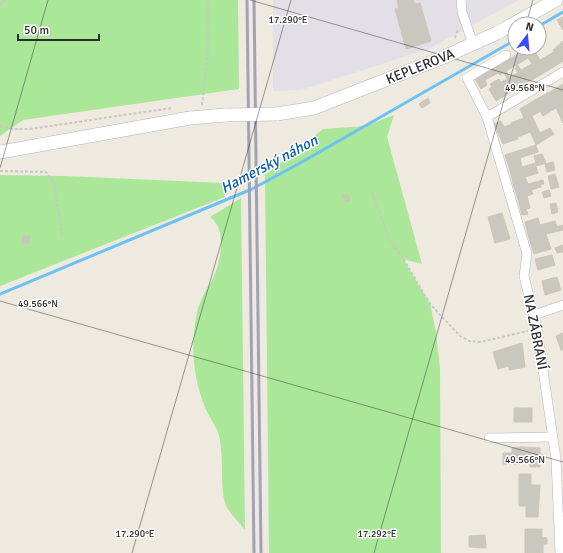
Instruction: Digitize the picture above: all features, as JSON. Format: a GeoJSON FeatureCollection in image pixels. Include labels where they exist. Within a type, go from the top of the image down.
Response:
{"type":"FeatureCollection","features":[{"type":"Feature","properties":{"kind":"main road","name":"KEPLEROVA"},"geometry":{"type":"LineString","coordinates":[[0,152],[190,118],[226,115],[277,114],[318,107],[473,44],[556,0]]}},
{"type":"Feature","properties":{"kind":"street"},"geometry":{"type":"LineString","coordinates":[[461,0],[462,12],[473,44]]}},
{"type":"Feature","properties":{"kind":"street","name":"NA ZÁBRANÍ"},"geometry":{"type":"LineString","coordinates":[[506,55],[467,78],[488,117],[527,254],[524,276],[534,315],[549,403],[556,466],[560,553]]}},
{"type":"Feature","properties":{"kind":"street"},"geometry":{"type":"LineString","coordinates":[[488,117],[563,72]]}},
{"type":"Feature","properties":{"kind":"street"},"geometry":{"type":"LineString","coordinates":[[534,315],[563,305]]}},
{"type":"Feature","properties":{"kind":"street"},"geometry":{"type":"LineString","coordinates":[[489,438],[552,437]]}},
{"type":"Feature","properties":{"kind":"path"},"geometry":{"type":"LineString","coordinates":[[0,5],[6,0]]}},
{"type":"Feature","properties":{"kind":"path"},"geometry":{"type":"LineString","coordinates":[[202,104],[208,52],[208,0]]}},
{"type":"Feature","properties":{"kind":"path"},"geometry":{"type":"LineString","coordinates":[[0,126],[14,129],[30,129],[177,108]]}},
{"type":"Feature","properties":{"kind":"path"},"geometry":{"type":"LineString","coordinates":[[0,171],[46,172],[50,176],[54,183],[62,236]]}},
{"type":"Feature","properties":{"kind":"path"},"geometry":{"type":"LineString","coordinates":[[372,192],[390,242],[403,258],[430,304],[460,336],[469,341],[480,342],[530,331]]}},
{"type":"Feature","properties":{"kind":"path"},"geometry":{"type":"LineString","coordinates":[[530,326],[531,337]]}},
{"type":"Feature","properties":{"kind":"shaded area"},"geometry":{"type":"Polygon","coordinates":[[[273,0],[519,0],[428,49],[301,90],[273,91],[273,0]]]}},
{"type":"Feature","properties":{"kind":"green space"},"geometry":{"type":"Polygon","coordinates":[[[0,0],[238,0],[239,89],[23,120],[0,136],[0,0]]]}},
{"type":"Feature","properties":{"kind":"green space"},"geometry":{"type":"Polygon","coordinates":[[[394,115],[387,137],[422,264],[403,259],[430,304],[436,332],[440,369],[441,553],[269,553],[265,175],[323,129],[365,126],[394,115]]]}},
{"type":"Feature","properties":{"kind":"green space"},"geometry":{"type":"Polygon","coordinates":[[[0,175],[64,176],[224,183],[225,197],[0,286],[0,175]]]}},
{"type":"Feature","properties":{"kind":"green space"},"geometry":{"type":"Polygon","coordinates":[[[241,198],[245,530],[225,503],[219,436],[198,387],[194,366],[193,345],[198,308],[214,276],[219,262],[221,237],[219,229],[210,217],[241,198]]]}},
{"type":"Feature","properties":{"kind":"building"},"geometry":{"type":"Polygon","coordinates":[[[397,0],[413,0],[415,4],[420,3],[431,41],[406,49],[395,9],[399,8],[397,0]]]}},
{"type":"Feature","properties":{"kind":"building"},"geometry":{"type":"Polygon","coordinates":[[[563,17],[563,30],[557,20],[563,17]]]}},
{"type":"Feature","properties":{"kind":"building"},"geometry":{"type":"Polygon","coordinates":[[[563,41],[563,61],[560,63],[553,50],[563,41]]]}},
{"type":"Feature","properties":{"kind":"building"},"geometry":{"type":"Polygon","coordinates":[[[554,52],[560,63],[542,74],[532,56],[538,56],[540,60],[554,52]]]}},
{"type":"Feature","properties":{"kind":"building"},"geometry":{"type":"Polygon","coordinates":[[[532,56],[542,74],[528,82],[521,70],[532,64],[528,58],[518,64],[513,57],[532,56]]]}},
{"type":"Feature","properties":{"kind":"building"},"geometry":{"type":"Polygon","coordinates":[[[513,57],[528,82],[514,90],[499,65],[513,57]],[[516,65],[506,71],[510,77],[518,73],[515,68],[517,67],[516,65]]]}},
{"type":"Feature","properties":{"kind":"building"},"geometry":{"type":"Polygon","coordinates":[[[498,65],[503,73],[500,75],[498,73],[485,80],[487,85],[481,89],[475,79],[498,65]]]}},
{"type":"Feature","properties":{"kind":"building"},"geometry":{"type":"Polygon","coordinates":[[[499,79],[501,82],[507,79],[514,90],[496,101],[489,89],[492,87],[490,84],[499,79]]]}},
{"type":"Feature","properties":{"kind":"building"},"geometry":{"type":"Polygon","coordinates":[[[563,84],[563,108],[553,90],[563,84]]]}},
{"type":"Feature","properties":{"kind":"building"},"geometry":{"type":"Polygon","coordinates":[[[553,90],[563,108],[563,123],[556,108],[543,116],[535,100],[553,90]]]}},
{"type":"Feature","properties":{"kind":"building"},"geometry":{"type":"Polygon","coordinates":[[[428,98],[430,103],[422,108],[419,104],[428,98]]]}},
{"type":"Feature","properties":{"kind":"building"},"geometry":{"type":"Polygon","coordinates":[[[535,100],[541,111],[532,116],[540,133],[550,128],[554,134],[536,145],[520,109],[535,100]]]}},
{"type":"Feature","properties":{"kind":"building"},"geometry":{"type":"Polygon","coordinates":[[[524,118],[530,132],[518,137],[511,123],[524,118]]]}},
{"type":"Feature","properties":{"kind":"building"},"geometry":{"type":"Polygon","coordinates":[[[501,121],[504,127],[512,124],[518,139],[503,144],[494,124],[501,121]]]}},
{"type":"Feature","properties":{"kind":"building"},"geometry":{"type":"Polygon","coordinates":[[[536,145],[538,152],[520,158],[522,167],[536,163],[534,156],[542,154],[546,163],[511,174],[505,155],[536,145]]]}},
{"type":"Feature","properties":{"kind":"building"},"geometry":{"type":"Polygon","coordinates":[[[553,162],[555,170],[547,172],[545,164],[553,162]]]}},
{"type":"Feature","properties":{"kind":"building"},"geometry":{"type":"Polygon","coordinates":[[[536,167],[538,173],[525,177],[526,180],[513,184],[511,174],[536,167]]]}},
{"type":"Feature","properties":{"kind":"building"},"geometry":{"type":"Polygon","coordinates":[[[555,174],[559,187],[551,189],[548,176],[555,174]]]}},
{"type":"Feature","properties":{"kind":"building"},"geometry":{"type":"Polygon","coordinates":[[[526,180],[528,184],[543,180],[544,184],[541,184],[541,187],[531,190],[533,194],[518,199],[513,184],[526,180]]]}},
{"type":"Feature","properties":{"kind":"building"},"geometry":{"type":"Polygon","coordinates":[[[549,190],[551,196],[544,198],[542,192],[549,190]]]}},
{"type":"Feature","properties":{"kind":"building"},"geometry":{"type":"Polygon","coordinates":[[[347,194],[350,200],[346,202],[343,196],[347,194]]]}},
{"type":"Feature","properties":{"kind":"building"},"geometry":{"type":"Polygon","coordinates":[[[527,196],[530,208],[526,209],[528,214],[522,215],[518,199],[527,196]]]}},
{"type":"Feature","properties":{"kind":"building"},"geometry":{"type":"Polygon","coordinates":[[[556,203],[558,212],[552,214],[550,204],[556,203]]]}},
{"type":"Feature","properties":{"kind":"building"},"geometry":{"type":"Polygon","coordinates":[[[502,213],[510,239],[495,243],[488,217],[502,213]]]}},
{"type":"Feature","properties":{"kind":"building"},"geometry":{"type":"Polygon","coordinates":[[[538,218],[540,225],[555,221],[557,227],[528,235],[525,222],[538,218]]]}},
{"type":"Feature","properties":{"kind":"building"},"geometry":{"type":"Polygon","coordinates":[[[563,225],[563,230],[546,234],[551,249],[534,254],[528,235],[563,225]]]}},
{"type":"Feature","properties":{"kind":"building"},"geometry":{"type":"Polygon","coordinates":[[[23,236],[30,236],[29,243],[22,243],[23,236]]]}},
{"type":"Feature","properties":{"kind":"building"},"geometry":{"type":"Polygon","coordinates":[[[563,245],[563,252],[557,253],[555,248],[563,245]]]}},
{"type":"Feature","properties":{"kind":"building"},"geometry":{"type":"Polygon","coordinates":[[[552,255],[555,265],[538,270],[535,259],[552,255]]]}},
{"type":"Feature","properties":{"kind":"building"},"geometry":{"type":"Polygon","coordinates":[[[557,277],[561,290],[545,295],[542,281],[557,277]]]}},
{"type":"Feature","properties":{"kind":"building"},"geometry":{"type":"Polygon","coordinates":[[[563,333],[563,350],[561,350],[556,336],[563,333]]]}},
{"type":"Feature","properties":{"kind":"building"},"geometry":{"type":"Polygon","coordinates":[[[522,343],[525,367],[509,370],[509,366],[498,369],[493,352],[522,343]]]}},
{"type":"Feature","properties":{"kind":"building"},"geometry":{"type":"Polygon","coordinates":[[[514,408],[532,408],[532,422],[514,422],[514,408]]]}},
{"type":"Feature","properties":{"kind":"building"},"geometry":{"type":"Polygon","coordinates":[[[512,448],[540,448],[540,454],[543,454],[543,463],[540,463],[540,467],[530,467],[529,459],[520,459],[521,464],[503,464],[503,453],[512,453],[512,448]]]}},
{"type":"Feature","properties":{"kind":"building"},"geometry":{"type":"Polygon","coordinates":[[[519,474],[531,474],[531,485],[540,485],[538,517],[526,517],[526,506],[519,506],[519,474]]]}},
{"type":"Feature","properties":{"kind":"building"},"geometry":{"type":"Polygon","coordinates":[[[525,529],[542,529],[542,537],[547,538],[547,544],[543,544],[543,553],[525,553],[525,529]]]}},
{"type":"Feature","properties":{"kind":"building"},"geometry":{"type":"Polygon","coordinates":[[[485,535],[486,548],[469,547],[469,536],[485,535]]]}},
{"type":"Feature","properties":{"kind":"waterway","name":"Hamerský náhon"},"geometry":{"type":"LineString","coordinates":[[547,21],[563,12]]}},
{"type":"Feature","properties":{"kind":"waterway","name":"Hamerský náhon"},"geometry":{"type":"LineString","coordinates":[[0,294],[252,189],[507,45]]}},
{"type":"Feature","properties":{"kind":"railway"},"geometry":{"type":"LineString","coordinates":[[247,0],[254,553]]}},
{"type":"Feature","properties":{"kind":"railway"},"geometry":{"type":"LineString","coordinates":[[254,0],[261,553]]}}]}
